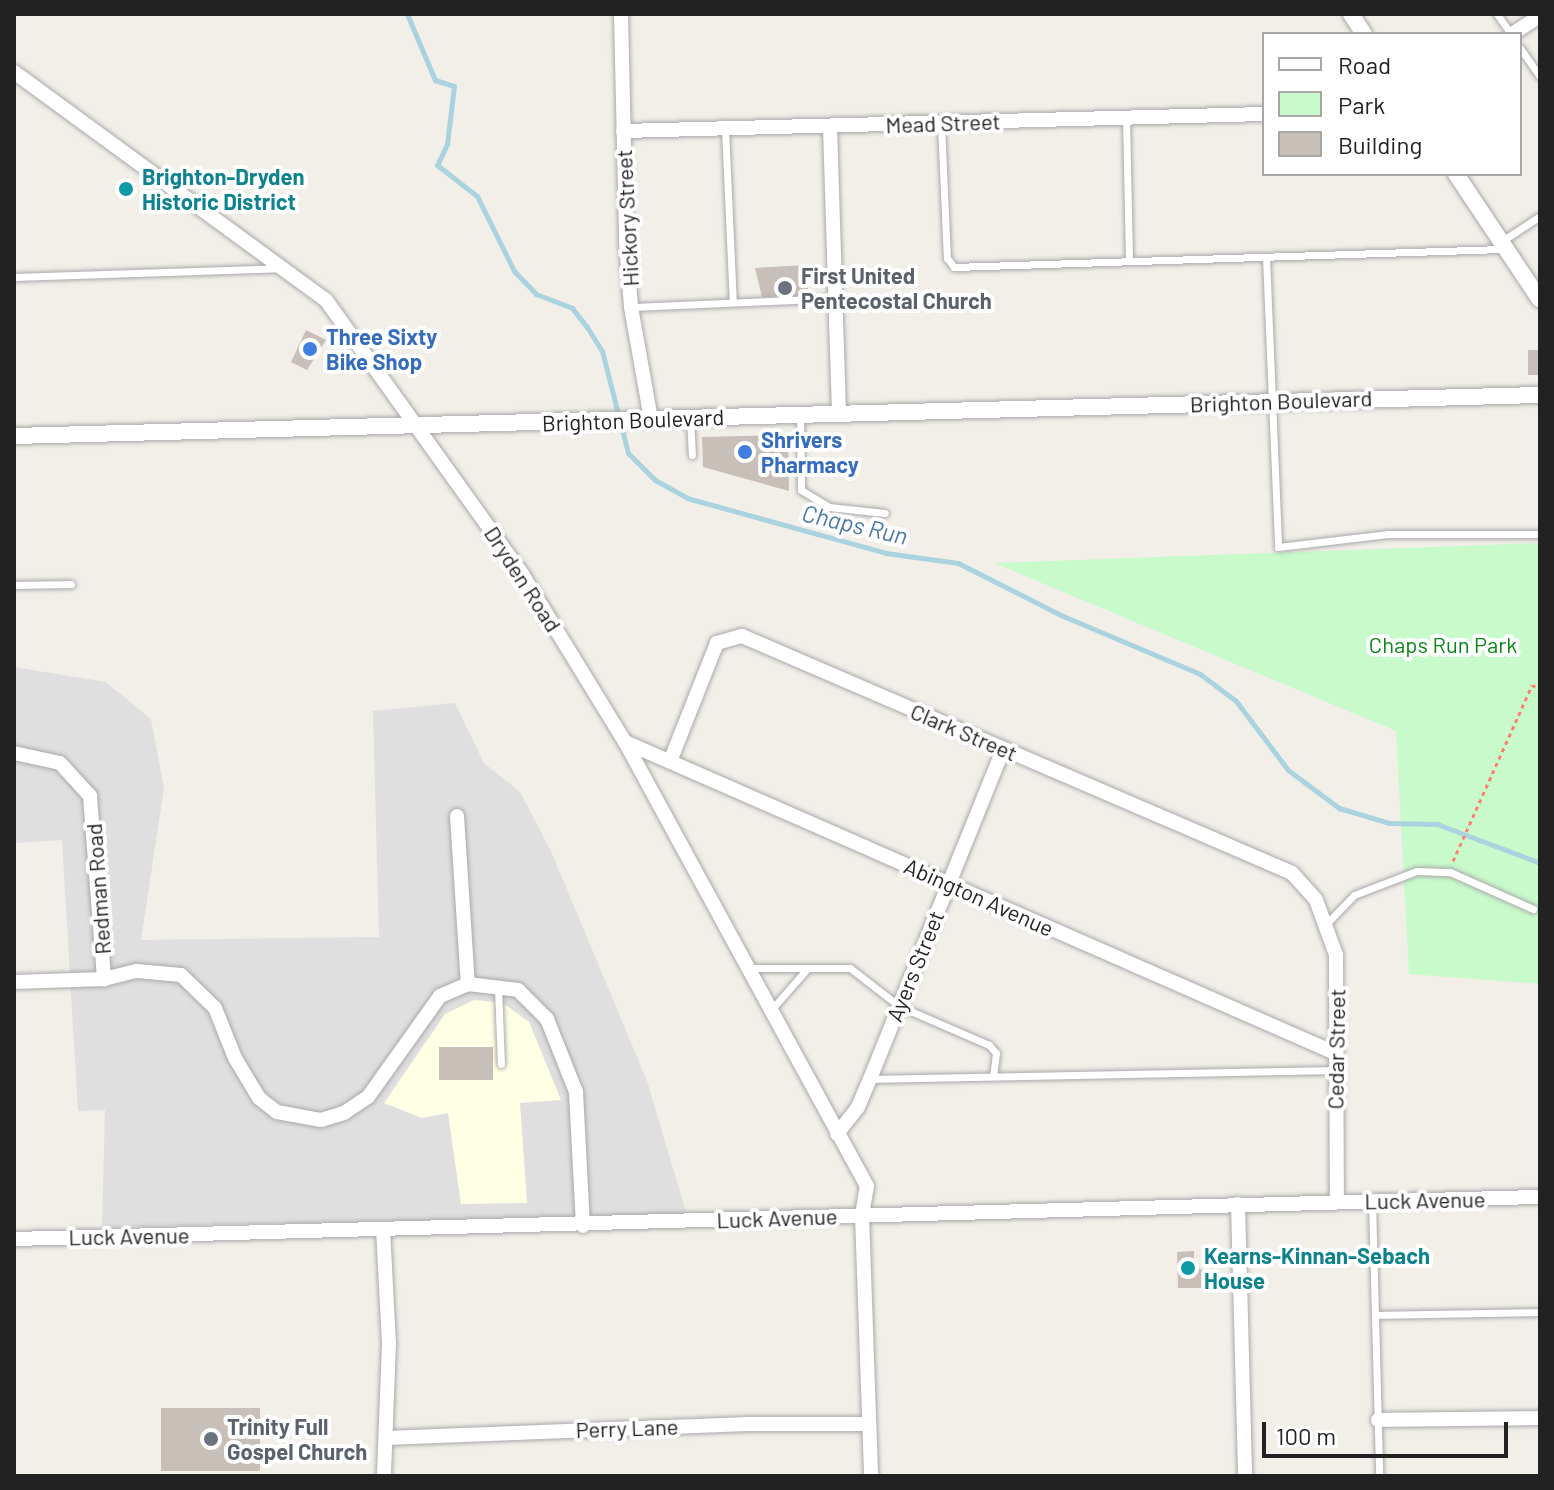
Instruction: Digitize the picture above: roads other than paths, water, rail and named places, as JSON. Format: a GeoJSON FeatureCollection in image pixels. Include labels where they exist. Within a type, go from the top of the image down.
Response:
{"type":"FeatureCollection","features":[{"type":"Feature","properties":{"kind":"street","name":"Hickory Street"},"geometry":{"type":"LineString","coordinates":[[621,14],[631,307],[643,420]]}},
{"type":"Feature","properties":{"kind":"street"},"geometry":{"type":"LineString","coordinates":[[1351,14],[1363,32]]}},
{"type":"Feature","properties":{"kind":"street"},"geometry":{"type":"LineString","coordinates":[[1514,32],[1540,16]]}},
{"type":"Feature","properties":{"kind":"street","name":"Dryden Road"},"geometry":{"type":"LineString","coordinates":[[14,72],[283,268],[349,326],[522,574],[625,742],[867,1186],[862,1215]]}},
{"type":"Feature","properties":{"kind":"street","name":"Mead Street"},"geometry":{"type":"LineString","coordinates":[[623,131],[1262,114]]}},
{"type":"Feature","properties":{"kind":"street"},"geometry":{"type":"LineString","coordinates":[[830,127],[839,414]]}},
{"type":"Feature","properties":{"kind":"street"},"geometry":{"type":"LineString","coordinates":[[1457,176],[1540,300]]}},
{"type":"Feature","properties":{"kind":"street","name":"Brighton Boulevard"},"geometry":{"type":"LineString","coordinates":[[14,436],[596,423],[1540,395]]}},
{"type":"Feature","properties":{"kind":"street","name":"Clark Street"},"geometry":{"type":"LineString","coordinates":[[671,759],[717,643],[742,636],[1279,865],[1316,900]]}},
{"type":"Feature","properties":{"kind":"street","name":"Abington Avenue"},"geometry":{"type":"LineString","coordinates":[[625,742],[671,759],[1333,1052]]}},
{"type":"Feature","properties":{"kind":"street","name":"Ayers Street"},"geometry":{"type":"LineString","coordinates":[[837,1134],[858,1107],[1003,749]]}},
{"type":"Feature","properties":{"kind":"street","name":"Redman Road"},"geometry":{"type":"LineString","coordinates":[[14,753],[60,763],[90,796],[104,979]]}},
{"type":"Feature","properties":{"kind":"street"},"geometry":{"type":"LineString","coordinates":[[457,816],[468,984]]}},
{"type":"Feature","properties":{"kind":"street","name":"Cedar Street"},"geometry":{"type":"LineString","coordinates":[[1316,900],[1328,922],[1336,955],[1333,1070],[1337,1202]]}},
{"type":"Feature","properties":{"kind":"street"},"geometry":{"type":"LineString","coordinates":[[14,982],[104,979],[137,971],[181,975],[215,1008],[235,1058],[259,1098],[277,1112],[321,1120],[344,1113],[368,1097],[440,996],[468,984],[498,985],[518,990],[547,1019],[576,1092],[583,1226]]}},
{"type":"Feature","properties":{"kind":"street","name":"Luck Avenue"},"geometry":{"type":"LineString","coordinates":[[14,1239],[583,1226],[862,1215],[1540,1197]]}},
{"type":"Feature","properties":{"kind":"street"},"geometry":{"type":"LineString","coordinates":[[1238,1204],[1245,1476]]}},
{"type":"Feature","properties":{"kind":"street"},"geometry":{"type":"LineString","coordinates":[[862,1215],[871,1476]]}},
{"type":"Feature","properties":{"kind":"street"},"geometry":{"type":"LineString","coordinates":[[383,1229],[389,1343],[384,1476]]}},
{"type":"Feature","properties":{"kind":"street"},"geometry":{"type":"LineString","coordinates":[[1378,1420],[1540,1418]]}},
{"type":"Feature","properties":{"kind":"street","name":"Perry Lane"},"geometry":{"type":"LineString","coordinates":[[386,1438],[748,1424],[869,1424]]}},
{"type":"Feature","properties":{"kind":"lane"},"geometry":{"type":"LineString","coordinates":[[1497,14],[1510,32]]}},
{"type":"Feature","properties":{"kind":"lane"},"geometry":{"type":"LineString","coordinates":[[1522,51],[1540,77]]}},
{"type":"Feature","properties":{"kind":"lane"},"geometry":{"type":"LineString","coordinates":[[1126,117],[1129,261]]}},
{"type":"Feature","properties":{"kind":"lane"},"geometry":{"type":"LineString","coordinates":[[941,123],[947,258],[954,267],[1266,257],[1503,245],[1540,216]]}},
{"type":"Feature","properties":{"kind":"lane"},"geometry":{"type":"LineString","coordinates":[[725,129],[733,302]]}},
{"type":"Feature","properties":{"kind":"lane"},"geometry":{"type":"LineString","coordinates":[[1266,257],[1278,547],[1388,534],[1540,534]]}},
{"type":"Feature","properties":{"kind":"lane"},"geometry":{"type":"LineString","coordinates":[[14,277],[283,268]]}},
{"type":"Feature","properties":{"kind":"lane"},"geometry":{"type":"LineString","coordinates":[[631,307],[835,298]]}},
{"type":"Feature","properties":{"kind":"lane"},"geometry":{"type":"LineString","coordinates":[[800,415],[801,490],[829,507],[885,513]]}},
{"type":"Feature","properties":{"kind":"lane"},"geometry":{"type":"LineString","coordinates":[[690,418],[692,455]]}},
{"type":"Feature","properties":{"kind":"lane"},"geometry":{"type":"LineString","coordinates":[[14,585],[71,584]]}},
{"type":"Feature","properties":{"kind":"lane"},"geometry":{"type":"LineString","coordinates":[[1328,922],[1354,895],[1417,871],[1450,872],[1533,909]]}},
{"type":"Feature","properties":{"kind":"lane"},"geometry":{"type":"LineString","coordinates":[[747,969],[771,965],[806,970],[850,968],[899,1006],[989,1045],[996,1053],[993,1076]]}},
{"type":"Feature","properties":{"kind":"lane"},"geometry":{"type":"LineString","coordinates":[[769,1011],[806,970]]}},
{"type":"Feature","properties":{"kind":"lane"},"geometry":{"type":"LineString","coordinates":[[498,985],[501,1064]]}},
{"type":"Feature","properties":{"kind":"lane"},"geometry":{"type":"LineString","coordinates":[[870,1079],[1333,1070]]}},
{"type":"Feature","properties":{"kind":"lane"},"geometry":{"type":"LineString","coordinates":[[1372,1201],[1379,1476]]}},
{"type":"Feature","properties":{"kind":"lane"},"geometry":{"type":"LineString","coordinates":[[1375,1315],[1540,1312]]}},
{"type":"Feature","properties":{"kind":"waterway","name":"Chaps Run"},"geometry":{"type":"LineString","coordinates":[[407,14],[435,80],[454,86],[447,144],[437,165],[477,196],[514,271],[536,294],[572,308],[587,327],[602,351],[628,453],[655,480],[687,498],[886,553],[958,563],[1063,616],[1200,674],[1236,701],[1288,770],[1339,808],[1389,823],[1437,824],[1540,863]]}},
{"type":"Feature","properties":{"kind":"place","name":"Brighton-Dryden Historic District"},"geometry":{"type":"Point","coordinates":[126,189]}},
{"type":"Feature","properties":{"kind":"place","name":"First United Pentecostal Church"},"geometry":{"type":"Point","coordinates":[785,288]}},
{"type":"Feature","properties":{"kind":"place","name":"Three Sixty Bike Shop"},"geometry":{"type":"Point","coordinates":[310,349]}},
{"type":"Feature","properties":{"kind":"place","name":"Shrivers Pharmacy"},"geometry":{"type":"Point","coordinates":[745,452]}},
{"type":"Feature","properties":{"kind":"place","name":"Kearns-Kinnan-Sebach House"},"geometry":{"type":"Point","coordinates":[1188,1268]}},
{"type":"Feature","properties":{"kind":"place","name":"Trinity Full Gospel Church"},"geometry":{"type":"Point","coordinates":[211,1439]}},
{"type":"Feature","properties":{"kind":"park label","name":"Chaps Run Park"},"geometry":{"type":"Point","coordinates":[1443,645]}}]}
